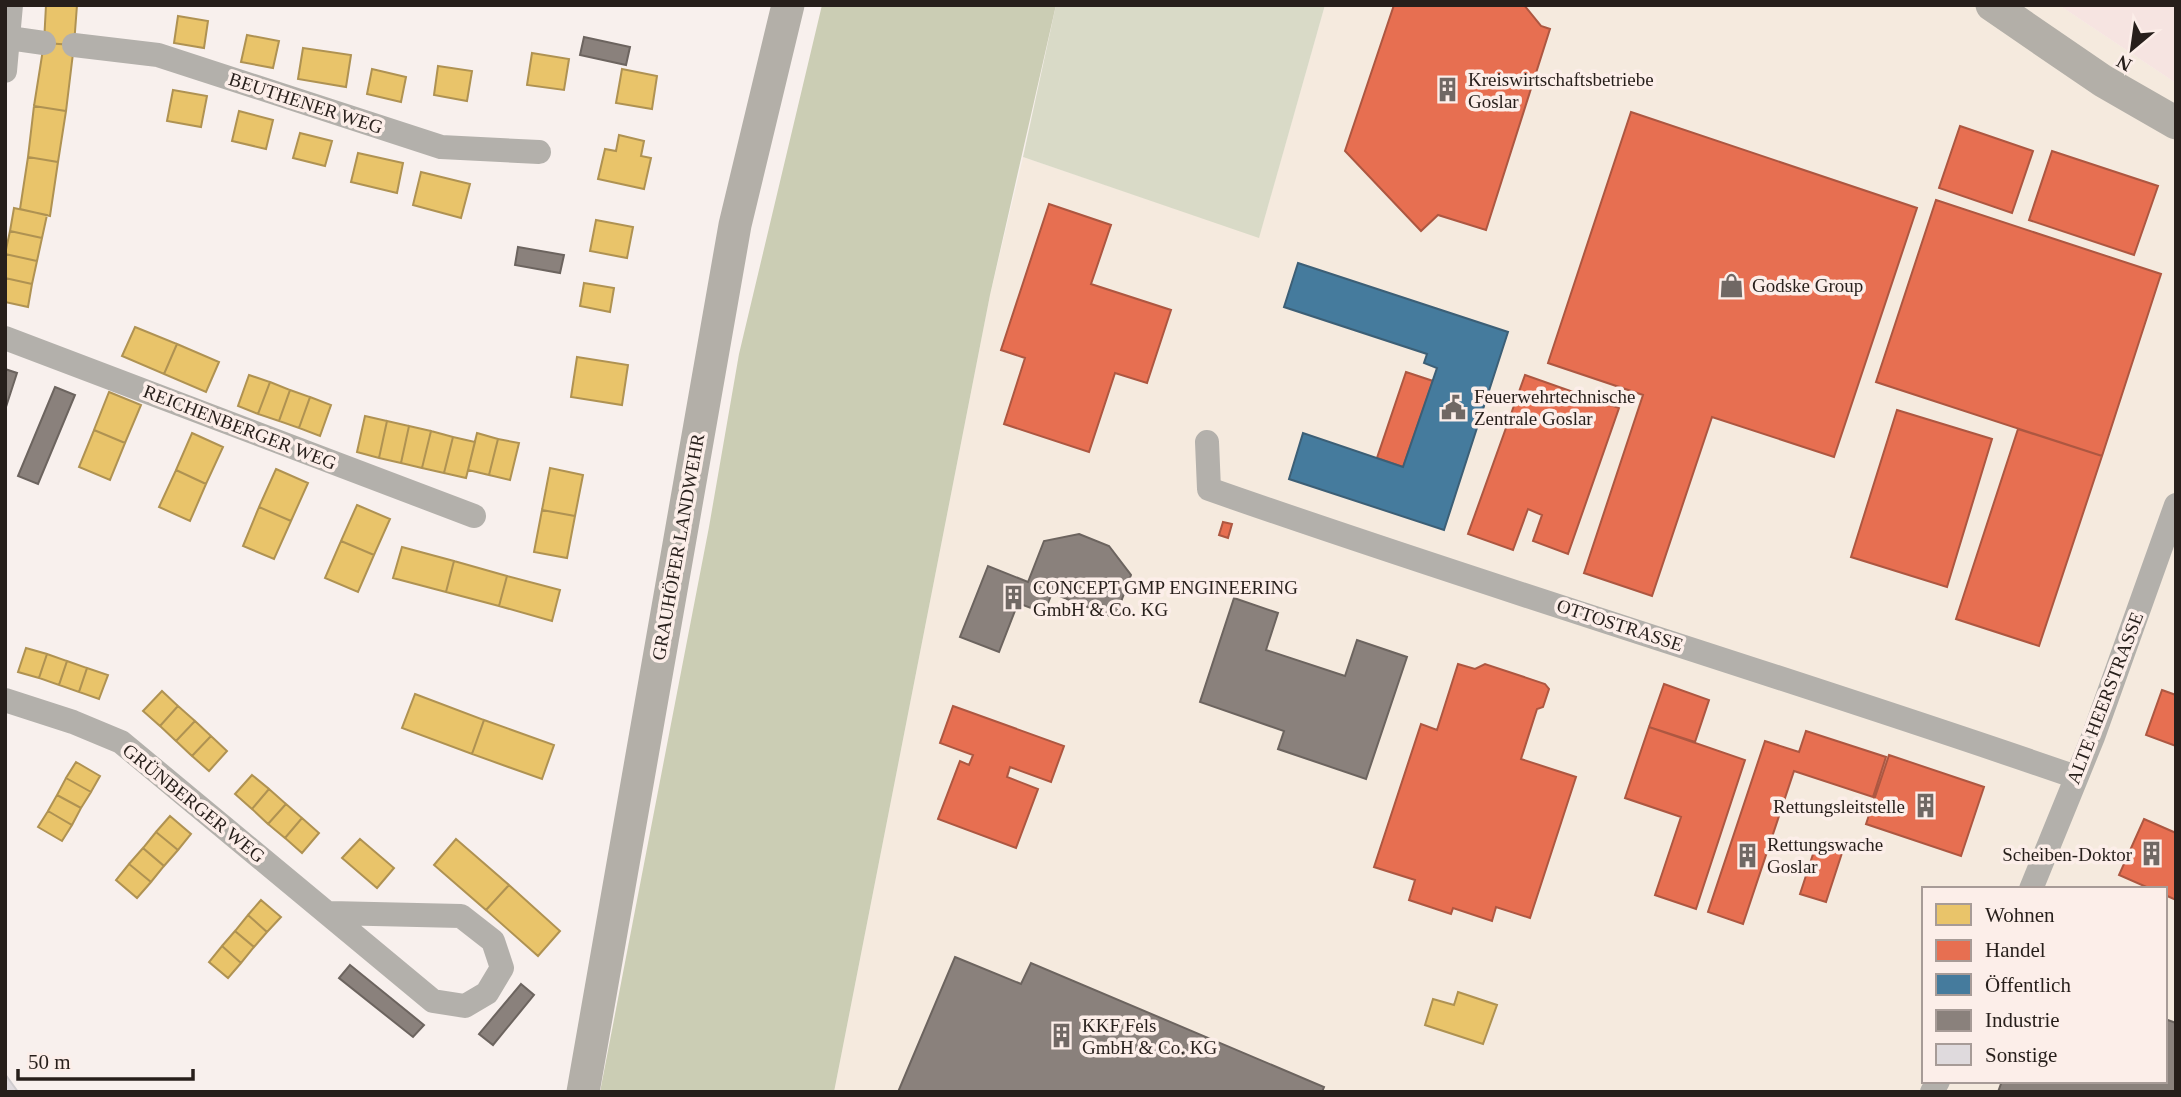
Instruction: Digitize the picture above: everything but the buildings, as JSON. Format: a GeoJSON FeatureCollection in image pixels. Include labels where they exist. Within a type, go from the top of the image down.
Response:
{"type":"FeatureCollection","features":[{"type":"Feature","properties":{"kind":"street"},"geometry":{"type":"LineString","coordinates":[[5,71],[10,5]]}},
{"type":"Feature","properties":{"kind":"street","name":"GRAUHÖFER LANDWEHR"},"geometry":{"type":"LineString","coordinates":[[583,1092],[736,225],[788,5]]}},
{"type":"Feature","properties":{"kind":"street"},"geometry":{"type":"LineString","coordinates":[[1992,5],[2103,81],[2176,123]]}},
{"type":"Feature","properties":{"kind":"street"},"geometry":{"type":"LineString","coordinates":[[9,38],[44,43]]}},
{"type":"Feature","properties":{"kind":"street","name":"BEUTHENER WEG"},"geometry":{"type":"LineString","coordinates":[[74,45],[158,55],[441,147],[539,152]]}},
{"type":"Feature","properties":{"kind":"street","name":"REICHENBERGER WEG"},"geometry":{"type":"LineString","coordinates":[[5,338],[474,516]]}},
{"type":"Feature","properties":{"kind":"street","name":"OTTOSTRASSE"},"geometry":{"type":"LineString","coordinates":[[1207,442],[1209,489],[1372,546],[1748,666],[2076,777]]}},
{"type":"Feature","properties":{"kind":"street","name":"ALTE HEERSTRASSE"},"geometry":{"type":"LineString","coordinates":[[2032,887],[2093,737],[2176,505]]}},
{"type":"Feature","properties":{"kind":"street","name":"GRÜNBERGER WEG"},"geometry":{"type":"LineString","coordinates":[[5,700],[73,722],[121,742],[433,1001],[464,1006],[486,993],[502,968],[493,941],[461,916],[330,914]]}},
{"type":"Feature","properties":{"kind":"shaded area"},"geometry":{"type":"Polygon","coordinates":[[[1325,5],[2059,5],[2176,83],[2176,1092],[834,1092],[990,295],[1023,157],[1259,237],[1325,5]]]}},
{"type":"Feature","properties":{"kind":"shaded area"},"geometry":{"type":"Polygon","coordinates":[[[2059,5],[2176,5],[2176,83],[2059,5]]]}},
{"type":"Feature","properties":{"kind":"green space"},"geometry":{"type":"Polygon","coordinates":[[[822,5],[1056,5],[990,295],[834,1092],[600,1092],[709,527],[739,354],[822,5]]]}},
{"type":"Feature","properties":{"kind":"green space"},"geometry":{"type":"Polygon","coordinates":[[[1056,5],[1325,5],[1259,238],[1023,157],[1056,5]]]}},
{"type":"Feature","properties":{"kind":"place","name":"Kreiswirtschaftsbetriebe Goslar"},"geometry":{"type":"Point","coordinates":[1448,90]}},
{"type":"Feature","properties":{"kind":"place","name":"Godske Group"},"geometry":{"type":"Point","coordinates":[1732,285]}},
{"type":"Feature","properties":{"kind":"place","name":"Feuerwehrtechnische Zentrale Goslar"},"geometry":{"type":"Point","coordinates":[1454,407]}},
{"type":"Feature","properties":{"kind":"place","name":"CONCEPT GMP ENGINEERING GmbH & Co. KG"},"geometry":{"type":"Point","coordinates":[1013,598]}},
{"type":"Feature","properties":{"kind":"place","name":"Rettungsleitstelle"},"geometry":{"type":"Point","coordinates":[1925,806]}},
{"type":"Feature","properties":{"kind":"place","name":"Scheiben-Doktor"},"geometry":{"type":"Point","coordinates":[2152,854]}},
{"type":"Feature","properties":{"kind":"place","name":"Rettungswache Goslar"},"geometry":{"type":"Point","coordinates":[1747,855]}},
{"type":"Feature","properties":{"kind":"place","name":"KKF Fels GmbH & Co. KG"},"geometry":{"type":"Point","coordinates":[1062,1036]}}]}
